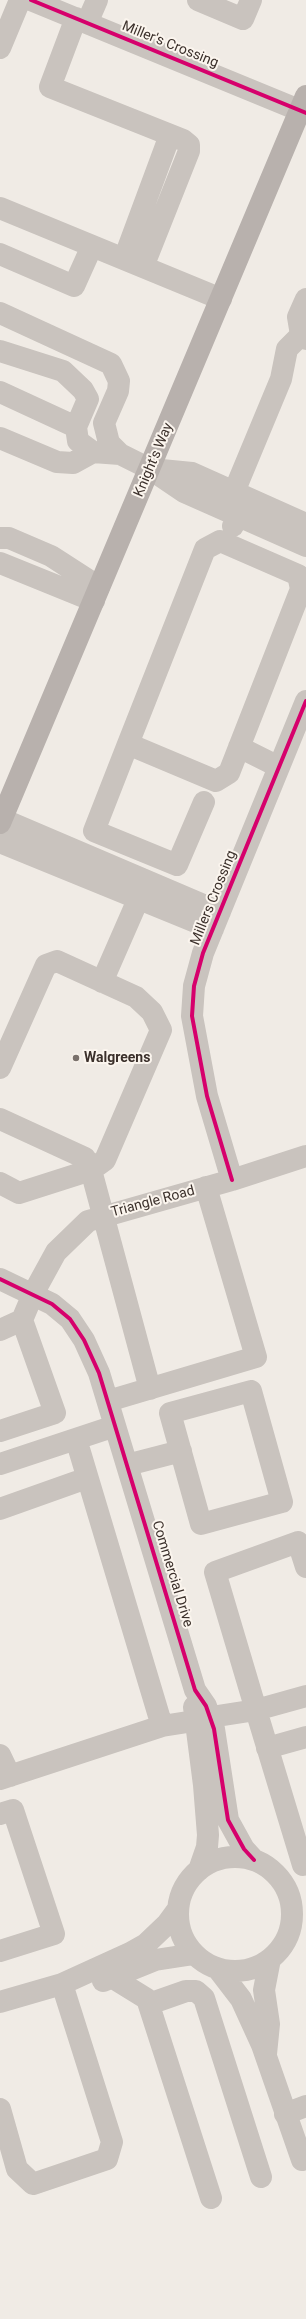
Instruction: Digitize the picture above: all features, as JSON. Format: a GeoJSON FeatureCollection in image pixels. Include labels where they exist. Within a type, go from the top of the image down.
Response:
{"type":"FeatureCollection","features":[{"type":"Feature","properties":{"kind":"main road","name":"Knight's Way"},"geometry":{"type":"LineString","coordinates":[[1,821],[221,298],[304,106]]}},
{"type":"Feature","properties":{"kind":"street"},"geometry":{"type":"LineString","coordinates":[[0,48],[20,0]]}},
{"type":"Feature","properties":{"kind":"street"},"geometry":{"type":"LineString","coordinates":[[97,0],[82,21],[50,87],[170,135],[133,263]]}},
{"type":"Feature","properties":{"kind":"street"},"geometry":{"type":"LineString","coordinates":[[198,0],[243,19],[251,0]]}},
{"type":"Feature","properties":{"kind":"street","name":"Miller's Crossing"},"geometry":{"type":"LineString","coordinates":[[43,2],[82,21],[304,106]]}},
{"type":"Feature","properties":{"kind":"street"},"geometry":{"type":"LineString","coordinates":[[0,208],[221,298]]}},
{"type":"Feature","properties":{"kind":"street"},"geometry":{"type":"LineString","coordinates":[[0,254],[74,286],[92,246]]}},
{"type":"Feature","properties":{"kind":"street"},"geometry":{"type":"LineString","coordinates":[[226,544],[238,516],[234,492],[281,379],[287,349],[304,337],[298,317],[306,299]]}},
{"type":"Feature","properties":{"kind":"street"},"geometry":{"type":"LineString","coordinates":[[0,313],[111,364],[119,381],[118,391],[104,423],[110,443],[120,454],[150,469],[184,492],[306,546]]}},
{"type":"Feature","properties":{"kind":"street"},"geometry":{"type":"LineString","coordinates":[[0,351],[63,372],[82,390],[88,399],[76,427],[78,440],[93,452]]}},
{"type":"Feature","properties":{"kind":"street"},"geometry":{"type":"LineString","coordinates":[[0,392],[76,427]]}},
{"type":"Feature","properties":{"kind":"street"},"geometry":{"type":"LineString","coordinates":[[0,438],[57,462],[73,463],[93,452],[120,454]]}},
{"type":"Feature","properties":{"kind":"street"},"geometry":{"type":"LineString","coordinates":[[150,469],[192,473],[306,524]]}},
{"type":"Feature","properties":{"kind":"street"},"geometry":{"type":"LineString","coordinates":[[0,538],[8,538],[51,556],[96,594]]}},
{"type":"Feature","properties":{"kind":"street"},"geometry":{"type":"LineString","coordinates":[[128,744],[216,781],[229,773],[239,747],[300,612],[301,588],[298,575],[220,541],[205,549],[128,744],[94,831],[177,865],[204,802]]}},
{"type":"Feature","properties":{"kind":"street"},"geometry":{"type":"LineString","coordinates":[[0,563],[96,594]]}},
{"type":"Feature","properties":{"kind":"street","name":"Millers Crossing"},"geometry":{"type":"LineString","coordinates":[[232,1180],[207,1096],[192,1016],[194,986],[203,953],[306,701]]}},
{"type":"Feature","properties":{"kind":"street"},"geometry":{"type":"LineString","coordinates":[[239,747],[279,767]]}},
{"type":"Feature","properties":{"kind":"street"},"geometry":{"type":"LineString","coordinates":[[1,821],[142,890]]}},
{"type":"Feature","properties":{"kind":"street"},"geometry":{"type":"LineString","coordinates":[[0,842],[142,890],[216,920]]}},
{"type":"Feature","properties":{"kind":"street"},"geometry":{"type":"LineString","coordinates":[[102,982],[156,857]]}},
{"type":"Feature","properties":{"kind":"street"},"geometry":{"type":"LineString","coordinates":[[0,1068],[46,964],[57,961],[136,997],[152,1012],[161,1030]]}},
{"type":"Feature","properties":{"kind":"street"},"geometry":{"type":"LineString","coordinates":[[0,1183],[20,1193],[91,1170],[105,1160],[161,1030],[192,1016]]}},
{"type":"Feature","properties":{"kind":"street"},"geometry":{"type":"LineString","coordinates":[[0,1119],[85,1158],[91,1170],[102,1216],[150,1389]]}},
{"type":"Feature","properties":{"kind":"street","name":"Triangle Road"},"geometry":{"type":"LineString","coordinates":[[22,1320],[33,1294],[56,1252],[88,1221],[206,1188],[306,1156]]}},
{"type":"Feature","properties":{"kind":"street"},"geometry":{"type":"LineString","coordinates":[[108,1401],[256,1357],[206,1188]]}},
{"type":"Feature","properties":{"kind":"street","name":"Commercial Drive"},"geometry":{"type":"LineString","coordinates":[[0,1279],[52,1304],[70,1319],[87,1346],[99,1372],[195,1690],[202,1719]]}},
{"type":"Feature","properties":{"kind":"street"},"geometry":{"type":"LineString","coordinates":[[0,1330],[22,1320],[55,1413],[0,1430]]}},
{"type":"Feature","properties":{"kind":"street"},"geometry":{"type":"LineString","coordinates":[[251,1391],[282,1502],[201,1524],[181,1451],[170,1413],[251,1391]]}},
{"type":"Feature","properties":{"kind":"street"},"geometry":{"type":"LineString","coordinates":[[0,1464],[115,1426]]}},
{"type":"Feature","properties":{"kind":"street"},"geometry":{"type":"LineString","coordinates":[[76,1440],[162,1726]]}},
{"type":"Feature","properties":{"kind":"street"},"geometry":{"type":"LineString","coordinates":[[127,1465],[181,1451]]}},
{"type":"Feature","properties":{"kind":"street"},"geometry":{"type":"LineString","coordinates":[[0,1509],[88,1478]]}},
{"type":"Feature","properties":{"kind":"street"},"geometry":{"type":"LineString","coordinates":[[306,1566],[298,1542],[214,1572],[303,1865],[306,1864]]}},
{"type":"Feature","properties":{"kind":"street"},"geometry":{"type":"LineString","coordinates":[[0,1755],[5,1777],[162,1726],[256,1710],[306,1696]]}},
{"type":"Feature","properties":{"kind":"street"},"geometry":{"type":"LineString","coordinates":[[202,1719],[217,1744],[228,1820],[244,1849],[254,1860],[287,1883],[306,1890]]}},
{"type":"Feature","properties":{"kind":"street"},"geometry":{"type":"LineString","coordinates":[[199,1870],[207,1847],[208,1835],[204,1785],[202,1719]]}},
{"type":"Feature","properties":{"kind":"street"},"geometry":{"type":"LineString","coordinates":[[267,1748],[306,1737]]}},
{"type":"Feature","properties":{"kind":"street"},"geometry":{"type":"LineString","coordinates":[[0,1814],[13,1810],[54,1934],[0,1951]]}},
{"type":"Feature","properties":{"kind":"street"},"geometry":{"type":"LineString","coordinates":[[254,1860],[229,1857],[209,1864],[199,1870],[185,1887],[178,1909],[178,1918],[182,1938],[194,1954],[210,1966],[227,1971],[249,1970],[270,1959],[285,1945],[291,1924],[291,1903],[287,1890],[277,1876]]}},
{"type":"Feature","properties":{"kind":"street"},"geometry":{"type":"LineString","coordinates":[[0,2002],[62,1984],[146,1944],[167,1924],[178,1909]]}},
{"type":"Feature","properties":{"kind":"street"},"geometry":{"type":"LineString","coordinates":[[288,1938],[306,1921]]}},
{"type":"Feature","properties":{"kind":"street"},"geometry":{"type":"LineString","coordinates":[[62,1984],[96,1983],[113,1978],[155,1960],[194,1954]]}},
{"type":"Feature","properties":{"kind":"street"},"geometry":{"type":"LineString","coordinates":[[266,2057],[265,2043],[269,2024],[264,1990],[270,1959]]}},
{"type":"Feature","properties":{"kind":"street"},"geometry":{"type":"LineString","coordinates":[[218,1969],[241,1999],[266,2057],[302,2160]]}},
{"type":"Feature","properties":{"kind":"street"},"geometry":{"type":"LineString","coordinates":[[113,1978],[148,2002],[211,2198]]}},
{"type":"Feature","properties":{"kind":"street"},"geometry":{"type":"LineString","coordinates":[[0,2109],[17,2169],[33,2184],[107,2159],[112,2142],[62,1984]]}},
{"type":"Feature","properties":{"kind":"street"},"geometry":{"type":"LineString","coordinates":[[148,2002],[186,1991],[196,1991],[204,1998],[261,2177]]}},
{"type":"Feature","properties":{"kind":"street"},"geometry":{"type":"LineString","coordinates":[[287,2120],[306,2106]]}},
{"type":"Feature","properties":{"kind":"cycle path"},"geometry":{"type":"LineString","coordinates":[[31,0],[306,113]]}},
{"type":"Feature","properties":{"kind":"cycle path"},"geometry":{"type":"LineString","coordinates":[[232,1180],[207,1096],[192,1016],[194,986],[203,953],[306,701]]}},
{"type":"Feature","properties":{"kind":"cycle path"},"geometry":{"type":"LineString","coordinates":[[0,1279],[52,1304],[70,1319],[84,1340],[99,1373],[195,1690],[206,1706],[214,1729],[228,1820],[244,1849],[254,1860]]}},
{"type":"Feature","properties":{"kind":"place","name":"Walgreens"},"geometry":{"type":"Point","coordinates":[76,1058]}}]}
